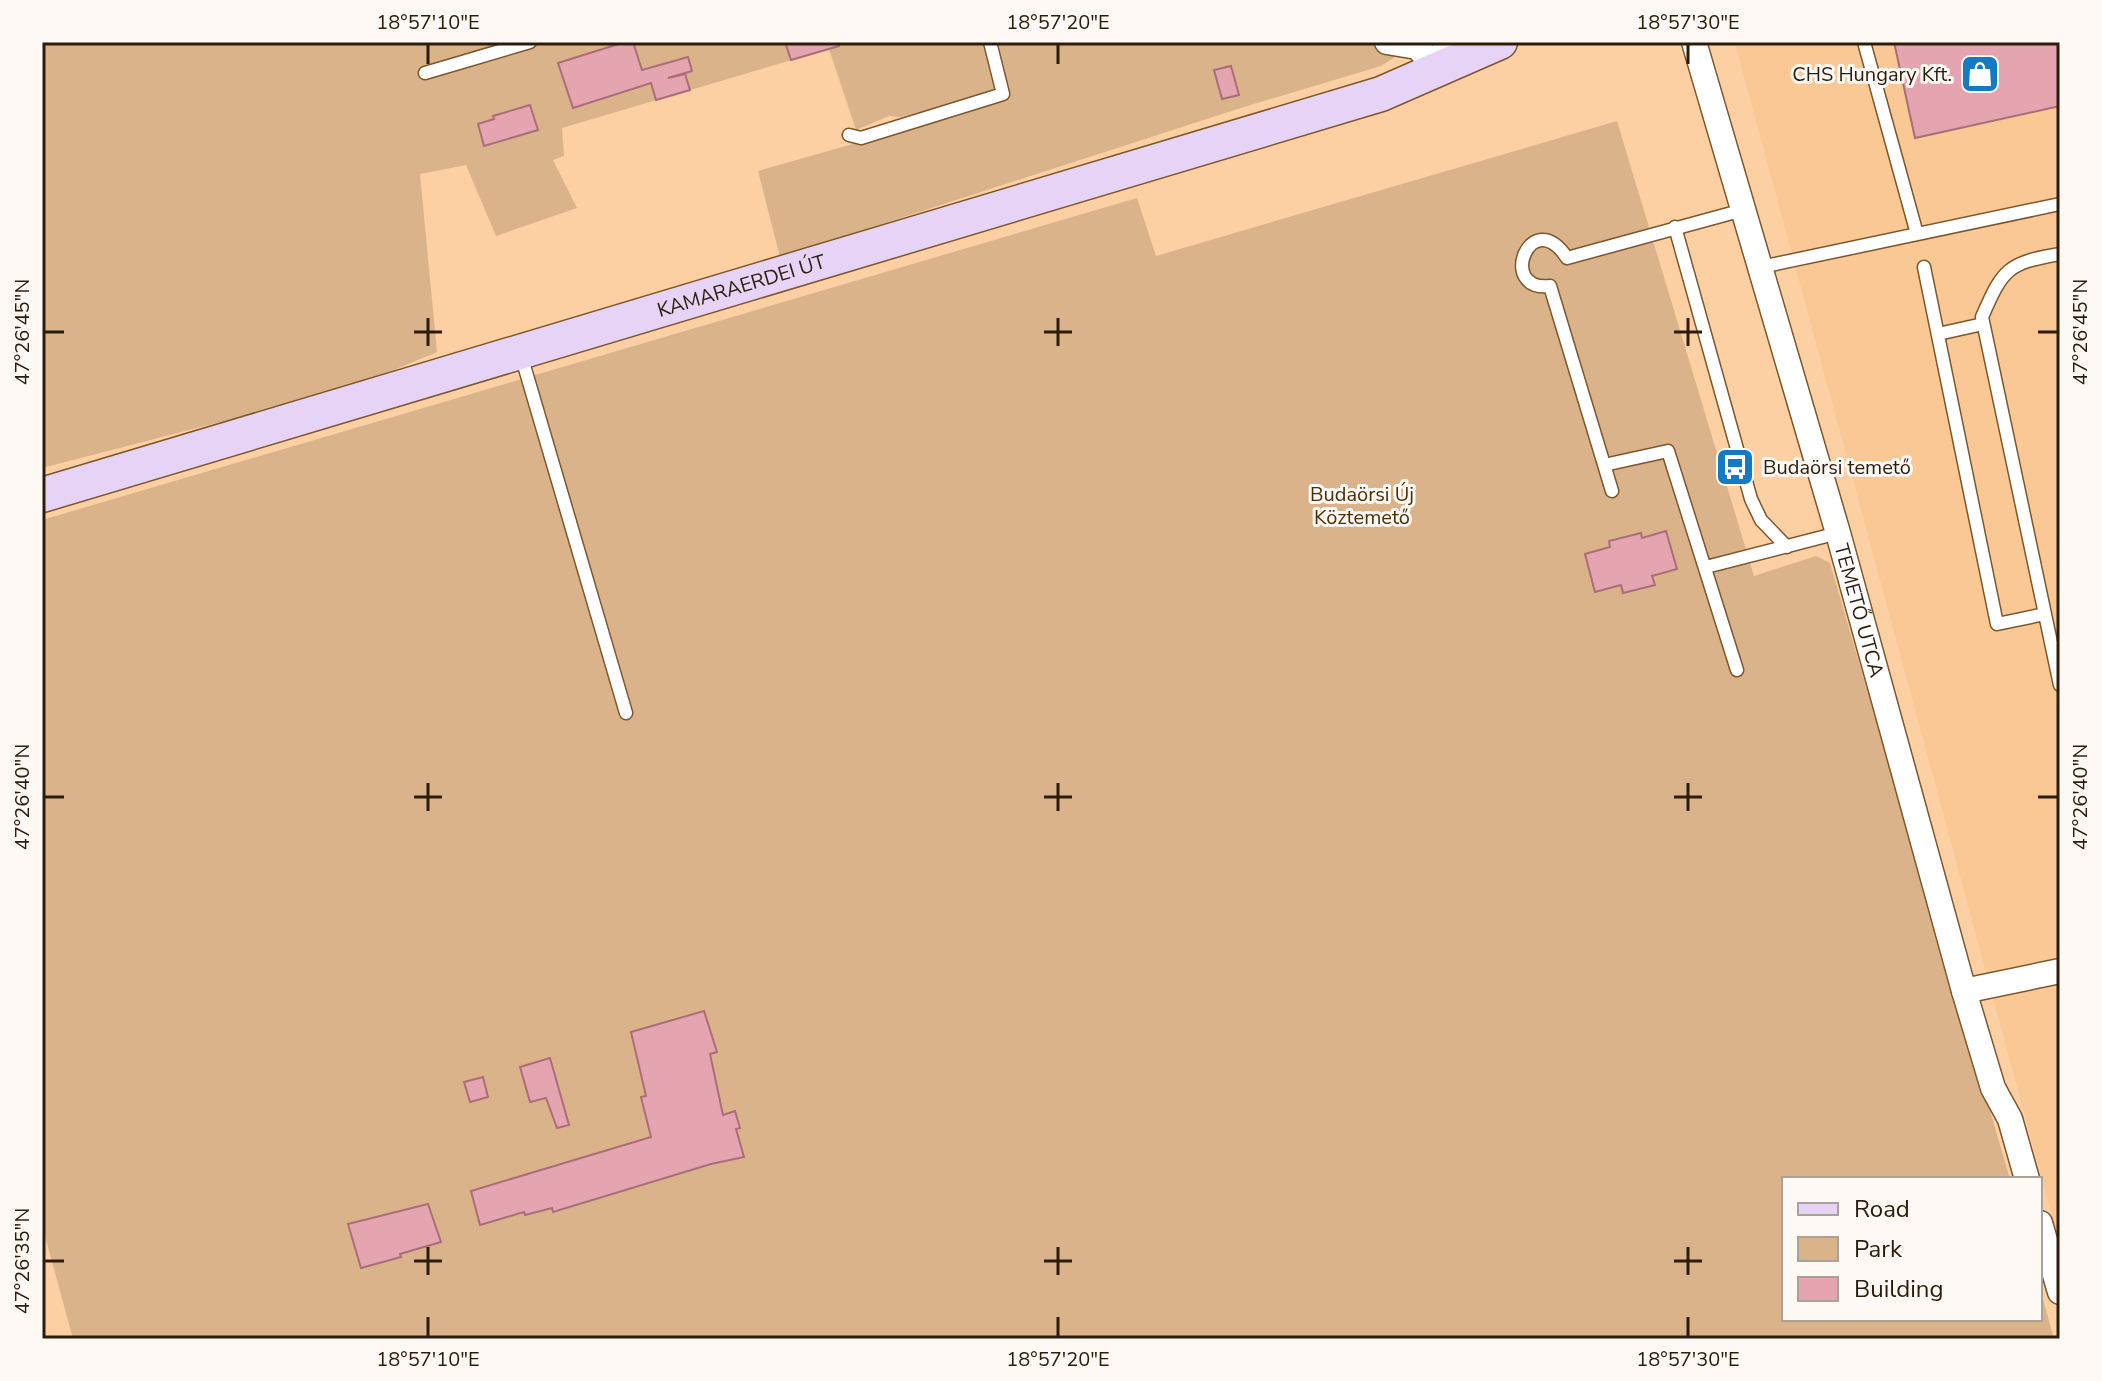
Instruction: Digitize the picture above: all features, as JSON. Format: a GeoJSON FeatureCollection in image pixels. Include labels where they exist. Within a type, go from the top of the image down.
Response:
{"type":"FeatureCollection","features":[{"type":"Feature","properties":{"kind":"street"},"geometry":{"type":"LineString","coordinates":[[1387,42],[1417,47],[1442,56]]}},
{"type":"Feature","properties":{"kind":"street","name":"KAMARAERDEI ÚT"},"geometry":{"type":"LineString","coordinates":[[42,495],[1381,94],[1442,56],[1500,42]]}},
{"type":"Feature","properties":{"kind":"street","name":"TEMETŐ UTCA"},"geometry":{"type":"LineString","coordinates":[[1694,42],[1838,533],[1964,991],[1993,1088],[2010,1119],[2026,1177]]}},
{"type":"Feature","properties":{"kind":"street"},"geometry":{"type":"LineString","coordinates":[[1964,991],[2060,971]]}},
{"type":"Feature","properties":{"kind":"street"},"geometry":{"type":"LineString","coordinates":[[2042,1230],[2060,1292]]}},
{"type":"Feature","properties":{"kind":"lane"},"geometry":{"type":"LineString","coordinates":[[425,73],[530,42]]}},
{"type":"Feature","properties":{"kind":"lane"},"geometry":{"type":"LineString","coordinates":[[849,135],[861,138],[1003,94],[990,42]]}},
{"type":"Feature","properties":{"kind":"lane"},"geometry":{"type":"LineString","coordinates":[[1864,42],[1917,234]]}},
{"type":"Feature","properties":{"kind":"lane"},"geometry":{"type":"LineString","coordinates":[[1761,267],[2060,204]]}},
{"type":"Feature","properties":{"kind":"lane"},"geometry":{"type":"LineString","coordinates":[[1612,491],[1550,286],[1536,285],[1524,275],[1520,262],[1523,254],[1532,244],[1548,240],[1557,243],[1567,258],[1743,210]]}},
{"type":"Feature","properties":{"kind":"lane"},"geometry":{"type":"LineString","coordinates":[[1675,227],[1751,499],[1761,520],[1787,547]]}},
{"type":"Feature","properties":{"kind":"lane"},"geometry":{"type":"LineString","coordinates":[[2060,254],[2027,259],[2000,277],[1982,317],[2060,685]]}},
{"type":"Feature","properties":{"kind":"lane"},"geometry":{"type":"LineString","coordinates":[[1924,267],[1997,624],[2045,614]]}},
{"type":"Feature","properties":{"kind":"lane"},"geometry":{"type":"LineString","coordinates":[[1938,334],[1983,324]]}},
{"type":"Feature","properties":{"kind":"lane"},"geometry":{"type":"LineString","coordinates":[[520,352],[626,713]]}},
{"type":"Feature","properties":{"kind":"lane"},"geometry":{"type":"LineString","coordinates":[[1604,465],[1668,451],[1737,670]]}},
{"type":"Feature","properties":{"kind":"lane"},"geometry":{"type":"LineString","coordinates":[[1706,567],[1838,533]]}},
{"type":"Feature","properties":{"kind":"shaded area"},"geometry":{"type":"Polygon","coordinates":[[[1735,42],[2060,42],[2060,1246],[2042,1177],[1735,42]]]}},
{"type":"Feature","properties":{"kind":"green space"},"geometry":{"type":"Polygon","coordinates":[[[42,42],[1418,42],[1381,66],[1244,107],[780,257],[758,171],[927,123],[924,111],[901,117],[889,116],[856,130],[829,49],[562,128],[564,156],[553,160],[577,208],[496,236],[466,165],[420,174],[437,352],[348,389],[42,468],[42,42]]]}},
{"type":"Feature","properties":{"kind":"green space","name":"Budaörsi Új Köztemető"},"geometry":{"type":"Polygon","coordinates":[[[1617,121],[1754,576],[1816,556],[1830,563],[2009,1177],[1782,1177],[1782,1321],[2042,1321],[2042,1295],[2054,1339],[73,1339],[42,1225],[42,520],[1137,198],[1156,256],[1617,121]]]}},
{"type":"Feature","properties":{"kind":"building"},"geometry":{"type":"Polygon","coordinates":[[[633,42],[642,70],[688,57],[692,71],[668,78],[685,74],[690,90],[656,100],[651,83],[573,108],[558,63],[633,42]]]}},
{"type":"Feature","properties":{"kind":"building"},"geometry":{"type":"Polygon","coordinates":[[[785,42],[838,42],[839,46],[791,60],[785,42]]]}},
{"type":"Feature","properties":{"kind":"building","name":"CHS Hungary Kft."},"geometry":{"type":"Polygon","coordinates":[[[1894,42],[2060,42],[2060,106],[1915,138],[1894,42]]]}},
{"type":"Feature","properties":{"kind":"building"},"geometry":{"type":"Polygon","coordinates":[[[1231,66],[1239,95],[1222,99],[1214,70],[1231,66]]]}},
{"type":"Feature","properties":{"kind":"building"},"geometry":{"type":"Polygon","coordinates":[[[530,105],[538,130],[484,146],[478,124],[530,105]]]}},
{"type":"Feature","properties":{"kind":"building"},"geometry":{"type":"Polygon","coordinates":[[[1666,531],[1677,569],[1652,576],[1655,585],[1623,593],[1621,585],[1595,592],[1585,554],[1610,547],[1609,541],[1641,533],[1642,538],[1666,531]]]}},
{"type":"Feature","properties":{"kind":"building"},"geometry":{"type":"Polygon","coordinates":[[[704,1011],[717,1052],[710,1054],[723,1115],[735,1111],[740,1128],[736,1129],[744,1157],[711,1164],[553,1212],[552,1208],[525,1215],[524,1212],[480,1225],[471,1191],[651,1137],[641,1097],[646,1096],[631,1032],[704,1011]]]}},
{"type":"Feature","properties":{"kind":"building"},"geometry":{"type":"Polygon","coordinates":[[[550,1058],[569,1125],[557,1128],[546,1098],[530,1102],[520,1067],[550,1058]]]}},
{"type":"Feature","properties":{"kind":"building"},"geometry":{"type":"Polygon","coordinates":[[[483,1077],[488,1097],[470,1102],[464,1082],[483,1077]]]}},
{"type":"Feature","properties":{"kind":"building"},"geometry":{"type":"Polygon","coordinates":[[[428,1204],[441,1242],[361,1268],[348,1224],[428,1204]]]}},
{"type":"Feature","properties":{"kind":"place","name":"CHS Hungary Kft."},"geometry":{"type":"Point","coordinates":[1980,74]}},
{"type":"Feature","properties":{"kind":"place","name":"Budaörsi temető"},"geometry":{"type":"Point","coordinates":[1735,467]}}]}
